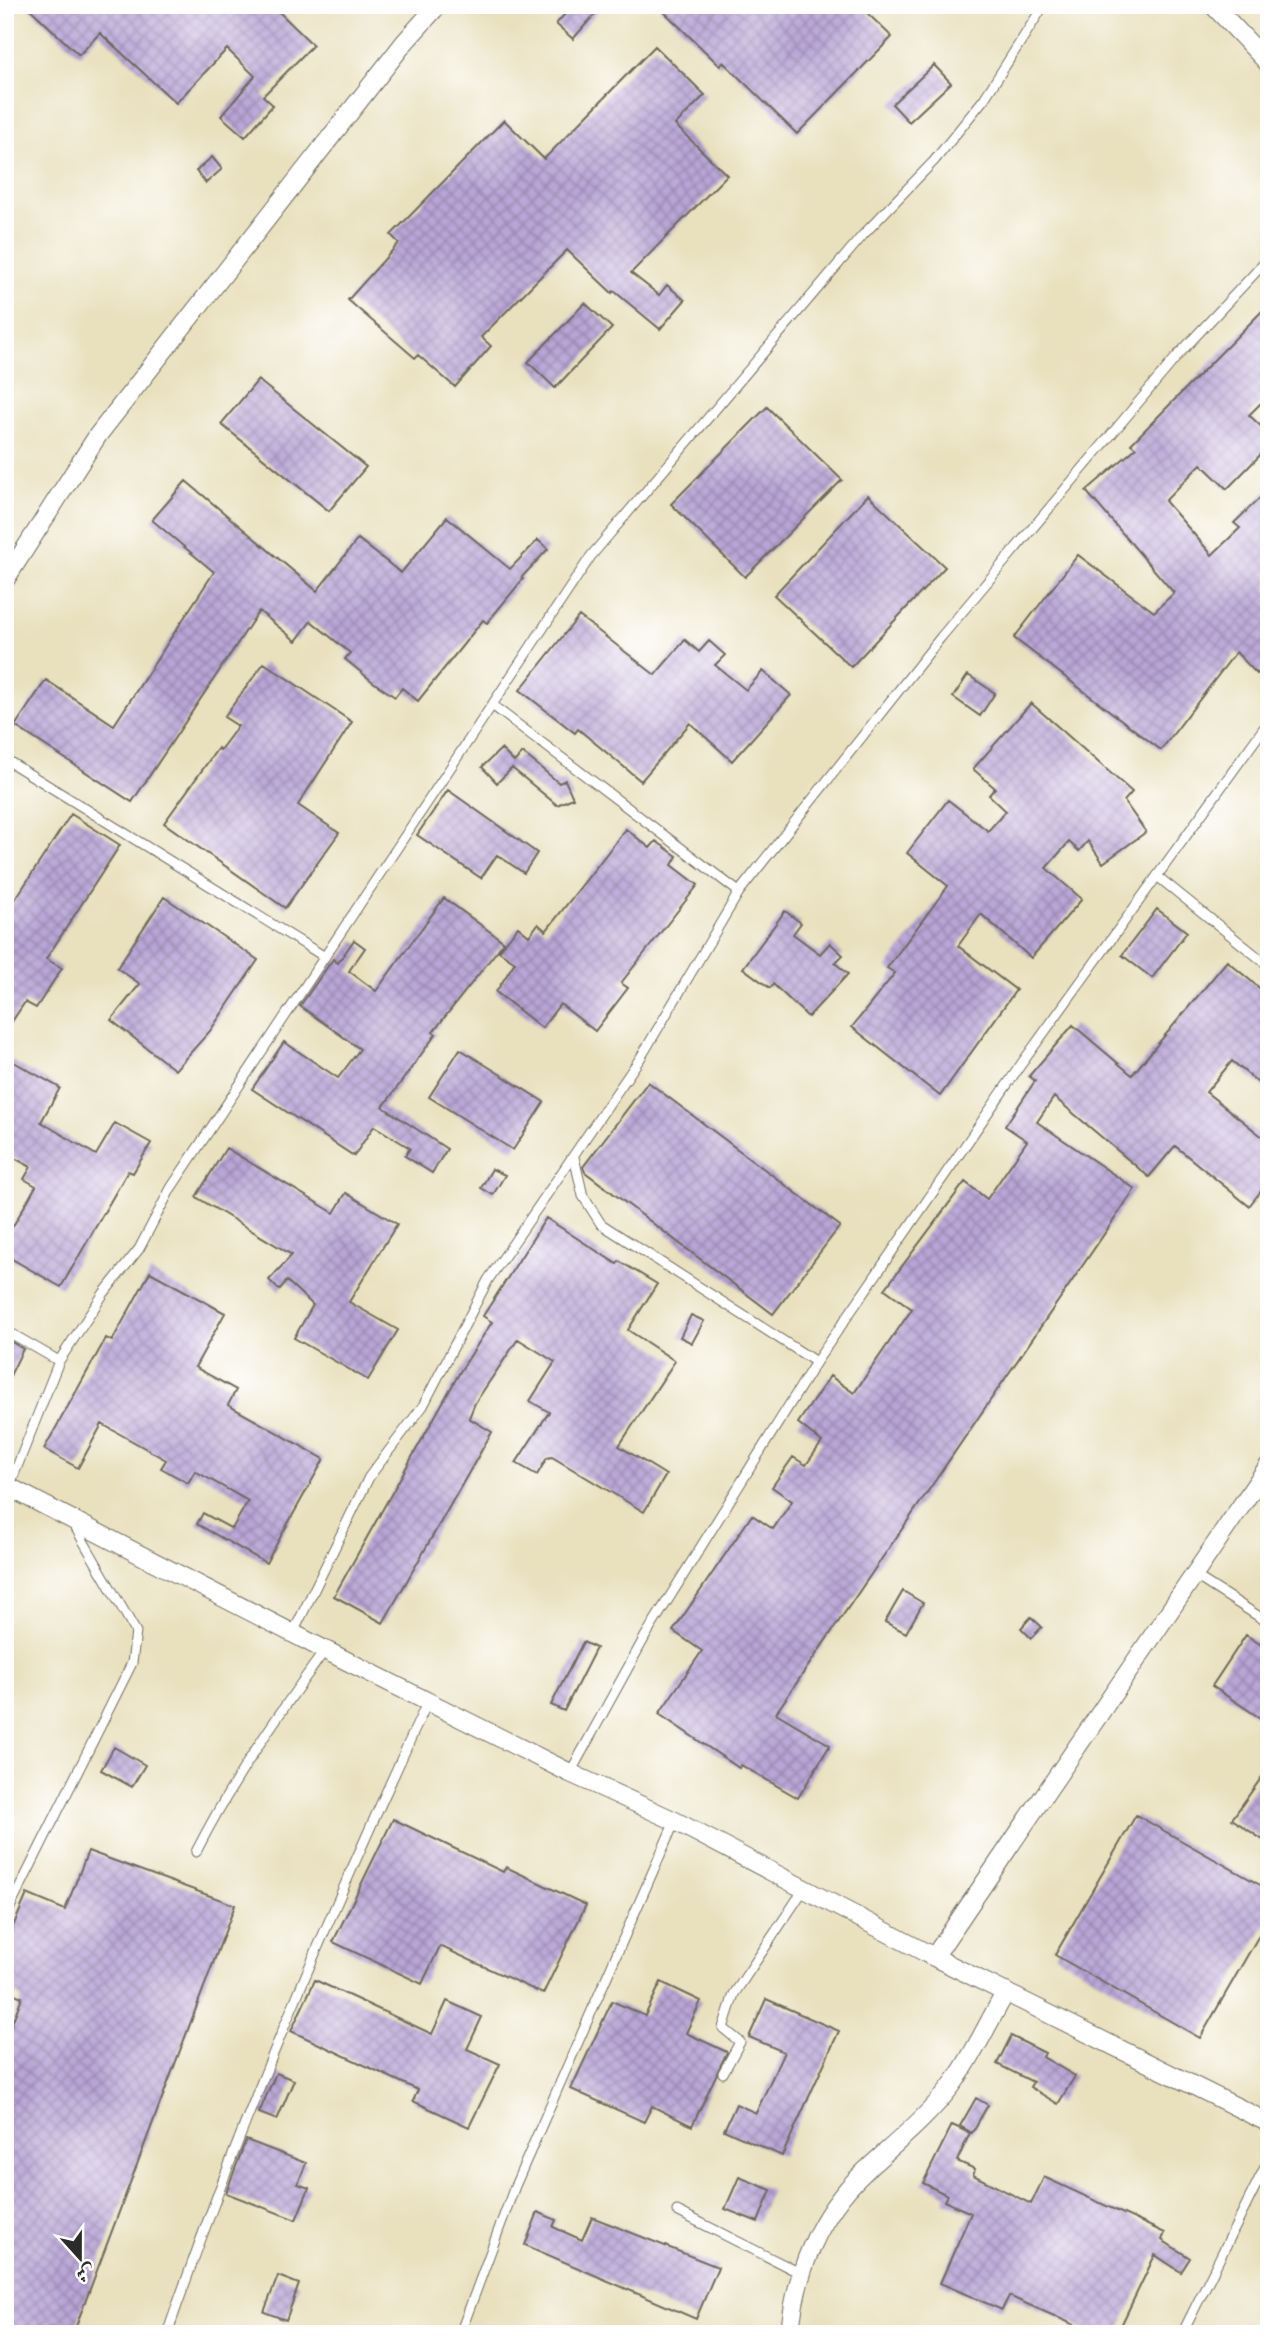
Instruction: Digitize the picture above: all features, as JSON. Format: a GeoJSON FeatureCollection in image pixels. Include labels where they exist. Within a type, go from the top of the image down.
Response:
{"type":"FeatureCollection","features":[{"type":"Feature","properties":{"kind":"street"},"geometry":{"type":"LineString","coordinates":[[5,580],[98,435],[404,43],[438,5]]}},
{"type":"Feature","properties":{"kind":"street"},"geometry":{"type":"LineString","coordinates":[[1213,5],[1269,64]]}},
{"type":"Feature","properties":{"kind":"street"},"geometry":{"type":"LineString","coordinates":[[934,1957],[1192,1574],[1269,1465]]}},
{"type":"Feature","properties":{"kind":"street"},"geometry":{"type":"LineString","coordinates":[[7,1486],[325,1650],[570,1773],[675,1821],[934,1957],[1269,2123]]}},
{"type":"Feature","properties":{"kind":"street"},"geometry":{"type":"LineString","coordinates":[[790,2334],[800,2273],[829,2211],[863,2173],[914,2129],[953,2084],[1006,1992]]}},
{"type":"Feature","properties":{"kind":"lane"},"geometry":{"type":"LineString","coordinates":[[7,1486],[59,1361],[104,1293],[139,1249],[171,1188],[591,556],[863,235],[934,162],[984,99],[1044,5]]}},
{"type":"Feature","properties":{"kind":"lane"},"geometry":{"type":"LineString","coordinates":[[293,1633],[369,1477],[423,1406],[488,1280],[641,1058],[739,892],[941,637],[1179,354],[1269,258]]}},
{"type":"Feature","properties":{"kind":"lane"},"geometry":{"type":"LineString","coordinates":[[492,705],[739,892]]}},
{"type":"Feature","properties":{"kind":"lane"},"geometry":{"type":"LineString","coordinates":[[570,1773],[646,1635],[816,1362],[1022,1063],[1269,721]]}},
{"type":"Feature","properties":{"kind":"lane"},"geometry":{"type":"LineString","coordinates":[[5,759],[325,957]]}},
{"type":"Feature","properties":{"kind":"lane"},"geometry":{"type":"LineString","coordinates":[[1157,876],[1269,966]]}},
{"type":"Feature","properties":{"kind":"lane"},"geometry":{"type":"LineString","coordinates":[[574,1157],[583,1196],[601,1224],[816,1362]]}},
{"type":"Feature","properties":{"kind":"lane"},"geometry":{"type":"LineString","coordinates":[[5,1330],[59,1361]]}},
{"type":"Feature","properties":{"kind":"lane"},"geometry":{"type":"LineString","coordinates":[[5,1917],[132,1663],[136,1632],[72,1521]]}},
{"type":"Feature","properties":{"kind":"lane"},"geometry":{"type":"LineString","coordinates":[[1192,1574],[1269,1623]]}},
{"type":"Feature","properties":{"kind":"lane"},"geometry":{"type":"LineString","coordinates":[[197,1852],[222,1801],[257,1744],[325,1650]]}},
{"type":"Feature","properties":{"kind":"lane"},"geometry":{"type":"LineString","coordinates":[[167,2334],[261,2078],[336,1899],[428,1701]]}},
{"type":"Feature","properties":{"kind":"lane"},"geometry":{"type":"LineString","coordinates":[[460,2334],[515,2186],[675,1821]]}},
{"type":"Feature","properties":{"kind":"lane"},"geometry":{"type":"LineString","coordinates":[[723,2073],[740,2042],[723,2028],[734,1994],[804,1889]]}},
{"type":"Feature","properties":{"kind":"lane"},"geometry":{"type":"LineString","coordinates":[[1182,2334],[1269,2159]]}},
{"type":"Feature","properties":{"kind":"lane"},"geometry":{"type":"LineString","coordinates":[[677,2211],[800,2273]]}},
{"type":"Feature","properties":{"kind":"building"},"geometry":{"type":"Polygon","coordinates":[[[26,5],[272,5],[313,45],[263,96],[273,105],[245,137],[221,116],[255,76],[227,49],[176,103],[100,33],[79,55],[26,5]]]}},
{"type":"Feature","properties":{"kind":"building"},"geometry":{"type":"Polygon","coordinates":[[[573,5],[603,5],[573,39],[556,24],[573,5]]]}},
{"type":"Feature","properties":{"kind":"building"},"geometry":{"type":"Polygon","coordinates":[[[657,5],[859,5],[892,37],[797,134],[723,62],[720,66],[657,5]]]}},
{"type":"Feature","properties":{"kind":"building"},"geometry":{"type":"Polygon","coordinates":[[[655,46],[705,95],[675,125],[727,175],[631,273],[659,295],[667,285],[685,300],[660,329],[614,291],[612,293],[567,250],[481,337],[491,346],[455,387],[418,355],[415,358],[348,300],[399,243],[391,235],[504,120],[544,159],[655,46]]]}},
{"type":"Feature","properties":{"kind":"building"},"geometry":{"type":"Polygon","coordinates":[[[934,65],[951,83],[909,122],[892,104],[934,65]]]}},
{"type":"Feature","properties":{"kind":"building"},"geometry":{"type":"Polygon","coordinates":[[[212,157],[222,169],[206,183],[196,171],[212,157]]]}},
{"type":"Feature","properties":{"kind":"building"},"geometry":{"type":"Polygon","coordinates":[[[585,303],[612,328],[555,388],[528,362],[585,303]]]}},
{"type":"Feature","properties":{"kind":"building"},"geometry":{"type":"Polygon","coordinates":[[[1269,304],[1269,395],[1249,415],[1269,434],[1269,446],[1227,489],[1201,464],[1165,501],[1212,555],[1240,528],[1234,523],[1269,489],[1269,662],[1257,674],[1236,652],[1161,750],[1014,638],[1078,555],[1154,612],[1174,593],[1086,491],[1136,448],[1131,444],[1269,304]]]}},
{"type":"Feature","properties":{"kind":"building"},"geometry":{"type":"Polygon","coordinates":[[[258,380],[366,467],[329,511],[221,424],[258,380]]]}},
{"type":"Feature","properties":{"kind":"building"},"geometry":{"type":"Polygon","coordinates":[[[767,407],[842,480],[745,577],[671,504],[767,407]]]}},
{"type":"Feature","properties":{"kind":"building"},"geometry":{"type":"Polygon","coordinates":[[[186,481],[317,591],[358,539],[401,573],[447,517],[510,569],[538,540],[548,549],[521,578],[523,579],[487,623],[483,620],[418,701],[402,688],[395,697],[373,682],[345,659],[350,653],[311,621],[296,641],[259,611],[132,802],[15,726],[46,680],[114,725],[214,572],[152,520],[186,481]]]}},
{"type":"Feature","properties":{"kind":"building"},"geometry":{"type":"Polygon","coordinates":[[[868,495],[945,567],[851,667],[774,595],[868,495]]]}},
{"type":"Feature","properties":{"kind":"building"},"geometry":{"type":"Polygon","coordinates":[[[579,616],[655,675],[685,640],[699,652],[709,641],[725,655],[715,665],[746,690],[763,671],[791,695],[732,761],[690,723],[641,781],[578,729],[575,733],[520,690],[579,616]]]}},
{"type":"Feature","properties":{"kind":"building"},"geometry":{"type":"Polygon","coordinates":[[[264,663],[352,722],[298,805],[339,833],[285,908],[164,823],[218,748],[220,750],[238,726],[224,717],[264,663]]]}},
{"type":"Feature","properties":{"kind":"building"},"geometry":{"type":"Polygon","coordinates":[[[968,675],[995,693],[980,716],[953,697],[968,675]]]}},
{"type":"Feature","properties":{"kind":"building"},"geometry":{"type":"Polygon","coordinates":[[[1031,703],[1132,792],[1124,801],[1146,832],[1103,863],[1088,841],[1079,851],[1069,842],[1046,868],[1082,899],[1031,958],[981,914],[958,946],[1016,990],[940,1096],[852,1027],[895,973],[887,968],[948,886],[907,853],[948,800],[988,831],[1006,811],[989,795],[995,788],[973,769],[1031,703]]]}},
{"type":"Feature","properties":{"kind":"building"},"geometry":{"type":"Polygon","coordinates":[[[501,749],[514,762],[523,753],[559,783],[565,780],[573,798],[557,805],[512,768],[497,783],[482,767],[501,749]]]}},
{"type":"Feature","properties":{"kind":"building"},"geometry":{"type":"Polygon","coordinates":[[[448,790],[537,853],[524,873],[497,855],[481,878],[417,835],[448,790]]]}},
{"type":"Feature","properties":{"kind":"building"},"geometry":{"type":"Polygon","coordinates":[[[71,814],[120,845],[46,959],[62,968],[36,1008],[25,1002],[5,1032],[5,915],[71,814]]]}},
{"type":"Feature","properties":{"kind":"building"},"geometry":{"type":"Polygon","coordinates":[[[626,829],[650,848],[656,841],[677,856],[672,865],[698,885],[621,983],[628,988],[595,1031],[560,1004],[542,1028],[496,992],[515,962],[499,951],[518,927],[529,936],[538,924],[546,931],[626,829]]]}},
{"type":"Feature","properties":{"kind":"building"},"geometry":{"type":"Polygon","coordinates":[[[164,897],[258,960],[210,1031],[175,1070],[111,1020],[140,984],[117,968],[164,897]]]}},
{"type":"Feature","properties":{"kind":"building"},"geometry":{"type":"Polygon","coordinates":[[[444,898],[504,942],[433,1032],[436,1034],[383,1107],[447,1149],[432,1173],[405,1156],[410,1148],[374,1126],[354,1156],[252,1089],[284,1042],[338,1078],[360,1049],[300,1006],[333,959],[338,963],[354,940],[365,948],[349,971],[376,991],[444,898]]]}},
{"type":"Feature","properties":{"kind":"building"},"geometry":{"type":"Polygon","coordinates":[[[1157,909],[1187,932],[1152,978],[1122,955],[1157,909]]]}},
{"type":"Feature","properties":{"kind":"building"},"geometry":{"type":"Polygon","coordinates":[[[785,911],[801,923],[793,934],[820,954],[830,943],[843,955],[835,963],[848,974],[808,1017],[773,984],[770,988],[743,968],[785,911]]]}},
{"type":"Feature","properties":{"kind":"building"},"geometry":{"type":"Polygon","coordinates":[[[1227,961],[1269,996],[1269,1092],[1232,1061],[1206,1092],[1269,1142],[1269,1181],[1249,1206],[1175,1146],[1149,1177],[1054,1097],[1037,1122],[1135,1189],[776,1713],[830,1745],[798,1798],[741,1765],[739,1768],[659,1714],[702,1651],[673,1631],[752,1515],[773,1529],[792,1501],[772,1487],[793,1457],[806,1465],[822,1442],[798,1423],[830,1376],[854,1393],[912,1309],[885,1289],[965,1182],[987,1199],[1027,1141],[1005,1126],[1035,1081],[1029,1076],[1073,1025],[1132,1075],[1227,961]]]}},
{"type":"Feature","properties":{"kind":"building"},"geometry":{"type":"Polygon","coordinates":[[[460,1049],[544,1102],[513,1150],[429,1097],[460,1049]]]}},
{"type":"Feature","properties":{"kind":"building"},"geometry":{"type":"Polygon","coordinates":[[[5,1057],[60,1088],[41,1122],[96,1155],[115,1123],[151,1143],[133,1173],[128,1171],[61,1287],[5,1255],[5,1240],[36,1186],[24,1179],[31,1167],[5,1153],[5,1057]]]}},
{"type":"Feature","properties":{"kind":"building"},"geometry":{"type":"Polygon","coordinates":[[[648,1082],[840,1226],[773,1314],[585,1172],[583,1167],[648,1082]]]}},
{"type":"Feature","properties":{"kind":"building"},"geometry":{"type":"Polygon","coordinates":[[[226,1148],[334,1213],[346,1193],[397,1224],[349,1302],[398,1330],[368,1380],[294,1338],[313,1305],[287,1281],[279,1290],[269,1280],[292,1255],[196,1197],[226,1148]]]}},
{"type":"Feature","properties":{"kind":"building"},"geometry":{"type":"Polygon","coordinates":[[[492,1169],[505,1175],[493,1195],[481,1188],[492,1169]]]}},
{"type":"Feature","properties":{"kind":"building"},"geometry":{"type":"Polygon","coordinates":[[[546,1218],[617,1264],[619,1261],[657,1284],[628,1330],[675,1361],[619,1446],[666,1475],[644,1512],[552,1457],[547,1458],[537,1475],[516,1463],[549,1412],[530,1401],[555,1362],[518,1339],[475,1403],[469,1418],[492,1432],[383,1623],[334,1596],[461,1370],[492,1322],[483,1316],[546,1218]]]}},
{"type":"Feature","properties":{"kind":"building"},"geometry":{"type":"Polygon","coordinates":[[[150,1272],[225,1313],[195,1367],[236,1390],[228,1405],[324,1459],[266,1563],[197,1524],[203,1513],[232,1529],[248,1501],[195,1471],[188,1483],[161,1468],[166,1460],[102,1424],[78,1468],[44,1449],[106,1338],[112,1341],[150,1272]]]}},
{"type":"Feature","properties":{"kind":"building"},"geometry":{"type":"Polygon","coordinates":[[[691,1315],[704,1321],[692,1343],[680,1337],[691,1315]]]}},
{"type":"Feature","properties":{"kind":"building"},"geometry":{"type":"Polygon","coordinates":[[[5,1338],[23,1349],[5,1386],[5,1338]]]}},
{"type":"Feature","properties":{"kind":"building"},"geometry":{"type":"Polygon","coordinates":[[[903,1591],[923,1603],[906,1633],[885,1622],[903,1591]]]}},
{"type":"Feature","properties":{"kind":"building"},"geometry":{"type":"Polygon","coordinates":[[[1031,1617],[1042,1627],[1031,1638],[1021,1628],[1031,1617]]]}},
{"type":"Feature","properties":{"kind":"building"},"geometry":{"type":"Polygon","coordinates":[[[1246,1635],[1269,1650],[1269,1724],[1212,1686],[1246,1635]]]}},
{"type":"Feature","properties":{"kind":"building"},"geometry":{"type":"Polygon","coordinates":[[[583,1642],[596,1648],[564,1711],[551,1705],[583,1642]]]}},
{"type":"Feature","properties":{"kind":"building"},"geometry":{"type":"Polygon","coordinates":[[[114,1747],[145,1765],[132,1787],[101,1770],[114,1747]]]}},
{"type":"Feature","properties":{"kind":"building"},"geometry":{"type":"Polygon","coordinates":[[[1269,1767],[1269,1844],[1232,1819],[1269,1767]]]}},
{"type":"Feature","properties":{"kind":"building"},"geometry":{"type":"Polygon","coordinates":[[[1136,1815],[1269,1890],[1269,1918],[1200,2038],[1055,1955],[1136,1815]]]}},
{"type":"Feature","properties":{"kind":"building"},"geometry":{"type":"Polygon","coordinates":[[[393,1819],[503,1872],[506,1867],[586,1905],[543,1994],[440,1946],[422,1984],[333,1942],[393,1819]]]}},
{"type":"Feature","properties":{"kind":"building"},"geometry":{"type":"Polygon","coordinates":[[[88,1851],[235,1905],[73,2334],[5,2334],[5,2041],[22,1997],[5,1990],[5,1945],[27,1894],[65,1910],[88,1851]]]}},
{"type":"Feature","properties":{"kind":"building"},"geometry":{"type":"Polygon","coordinates":[[[315,1980],[432,2034],[447,2001],[482,2017],[467,2049],[500,2064],[469,2127],[413,2101],[418,2090],[291,2031],[315,1980]]]}},
{"type":"Feature","properties":{"kind":"building"},"geometry":{"type":"Polygon","coordinates":[[[661,1982],[701,2001],[686,2033],[727,2052],[692,2126],[652,2106],[644,2122],[571,2089],[612,2001],[645,2016],[661,1982]]]}},
{"type":"Feature","properties":{"kind":"building"},"geometry":{"type":"Polygon","coordinates":[[[766,1999],[839,2031],[782,2156],[724,2130],[736,2104],[756,2113],[784,2052],[749,2037],[766,1999]]]}},
{"type":"Feature","properties":{"kind":"building"},"geometry":{"type":"Polygon","coordinates":[[[1011,2036],[1045,2053],[1043,2057],[1075,2076],[1058,2104],[1030,2087],[1033,2082],[997,2064],[1011,2036]]]}},
{"type":"Feature","properties":{"kind":"building"},"geometry":{"type":"Polygon","coordinates":[[[276,2073],[294,2080],[277,2120],[259,2113],[276,2073]]]}},
{"type":"Feature","properties":{"kind":"building"},"geometry":{"type":"Polygon","coordinates":[[[976,2098],[988,2105],[972,2133],[960,2126],[976,2098]]]}},
{"type":"Feature","properties":{"kind":"building"},"geometry":{"type":"Polygon","coordinates":[[[952,2125],[970,2133],[957,2161],[975,2169],[973,2175],[1031,2204],[1044,2177],[1165,2233],[1162,2240],[1190,2258],[1181,2272],[1155,2255],[1117,2334],[1095,2334],[1009,2296],[1002,2310],[940,2283],[971,2213],[944,2201],[947,2195],[923,2183],[952,2125]]]}},
{"type":"Feature","properties":{"kind":"building"},"geometry":{"type":"Polygon","coordinates":[[[246,2140],[306,2163],[298,2184],[309,2188],[296,2220],[226,2193],[246,2140]]]}},
{"type":"Feature","properties":{"kind":"building"},"geometry":{"type":"Polygon","coordinates":[[[739,2177],[771,2190],[758,2222],[725,2209],[739,2177]]]}},
{"type":"Feature","properties":{"kind":"building"},"geometry":{"type":"Polygon","coordinates":[[[538,2212],[556,2220],[553,2227],[582,2240],[592,2217],[718,2267],[696,2319],[525,2245],[538,2212]]]}},
{"type":"Feature","properties":{"kind":"building"},"geometry":{"type":"Polygon","coordinates":[[[278,2276],[299,2284],[286,2320],[264,2312],[278,2276]]]}}]}
